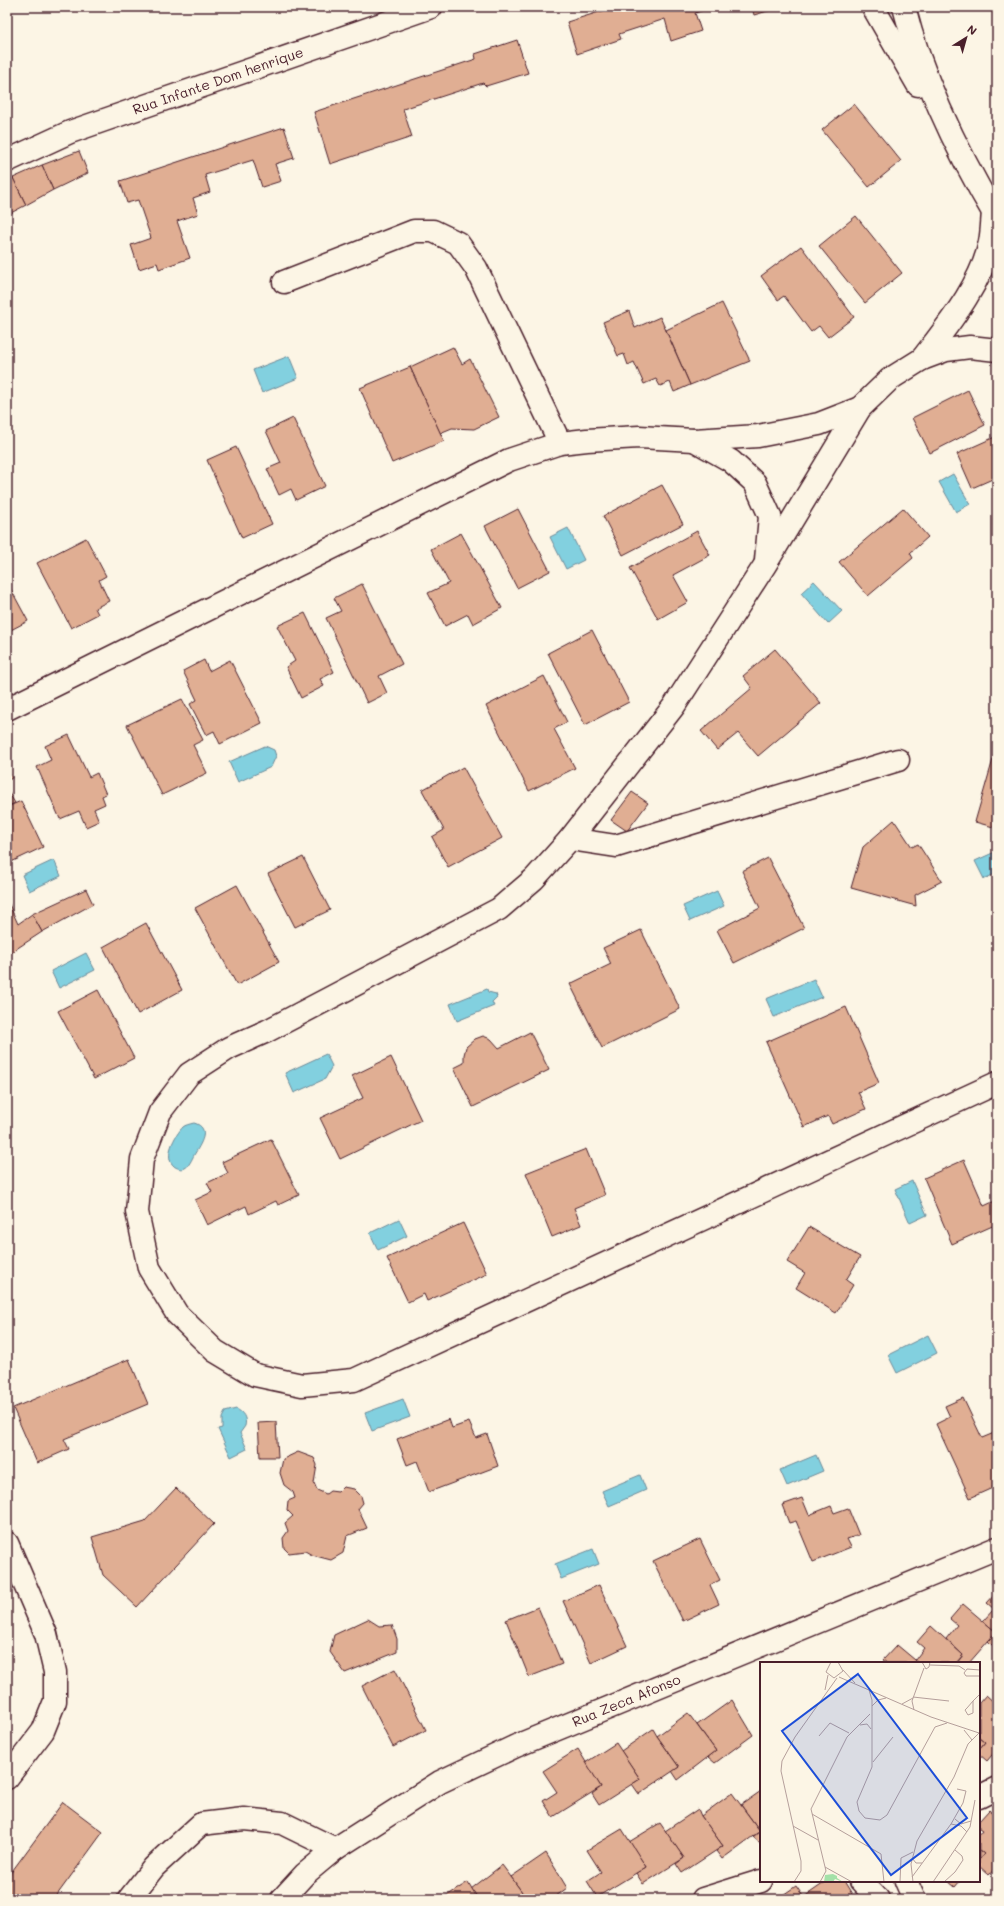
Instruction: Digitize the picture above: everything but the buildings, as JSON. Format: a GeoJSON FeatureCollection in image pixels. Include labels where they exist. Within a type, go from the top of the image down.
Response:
{"type":"FeatureCollection","features":[{"type":"Feature","properties":{"kind":"street","name":"Rua Infante Dom henrique"},"geometry":{"type":"LineString","coordinates":[[7,161],[70,132],[431,7]]}},
{"type":"Feature","properties":{"kind":"street"},"geometry":{"type":"LineString","coordinates":[[873,7],[918,85],[948,128]]}},
{"type":"Feature","properties":{"kind":"street"},"geometry":{"type":"LineString","coordinates":[[904,7],[913,42],[948,128],[995,215],[990,243],[980,272],[956,312],[922,359]]}},
{"type":"Feature","properties":{"kind":"street"},"geometry":{"type":"LineString","coordinates":[[284,282],[414,231],[434,231],[458,243],[476,268],[560,443]]}},
{"type":"Feature","properties":{"kind":"street"},"geometry":{"type":"LineString","coordinates":[[997,350],[970,347],[946,350],[922,359],[890,379],[860,408],[766,565],[674,706],[570,839],[534,879],[499,909],[267,1031],[229,1048],[189,1074],[160,1112],[142,1159],[137,1212],[149,1268],[177,1314],[215,1351],[255,1375],[302,1385],[354,1380],[997,1083]]}},
{"type":"Feature","properties":{"kind":"street"},"geometry":{"type":"LineString","coordinates":[[7,710],[509,460],[560,443],[639,436],[694,440],[758,436],[819,424],[860,408]]}},
{"type":"Feature","properties":{"kind":"street"},"geometry":{"type":"LineString","coordinates":[[694,440],[730,461],[755,483],[770,516],[766,565]]}},
{"type":"Feature","properties":{"kind":"street"},"geometry":{"type":"LineString","coordinates":[[570,839],[616,846],[898,760]]}},
{"type":"Feature","properties":{"kind":"street"},"geometry":{"type":"LineString","coordinates":[[7,1543],[46,1634],[55,1672],[55,1701],[43,1731],[7,1778]]}},
{"type":"Feature","properties":{"kind":"street","name":"Rua Zeca Afonso"},"geometry":{"type":"LineString","coordinates":[[282,1899],[305,1874],[335,1849],[440,1782],[516,1746],[997,1548]]}},
{"type":"Feature","properties":{"kind":"street"},"geometry":{"type":"LineString","coordinates":[[980,1796],[997,1788]]}},
{"type":"Feature","properties":{"kind":"street"},"geometry":{"type":"LineString","coordinates":[[129,1899],[154,1867],[201,1824],[244,1819],[282,1823],[335,1849]]}},
{"type":"Feature","properties":{"kind":"street"},"geometry":{"type":"LineString","coordinates":[[293,1899],[305,1874]]}},
{"type":"Feature","properties":{"kind":"street"},"geometry":{"type":"LineString","coordinates":[[703,1899],[760,1881]]}},
{"type":"Feature","properties":{"kind":"street"},"geometry":{"type":"LineString","coordinates":[[862,1882],[878,1899]]}},
{"type":"Feature","properties":{"kind":"street"},"geometry":{"type":"LineString","coordinates":[[906,1882],[914,1899]]}},
{"type":"Feature","properties":{"kind":"water"},"geometry":{"type":"Polygon","coordinates":[[[289,356],[298,378],[262,393],[253,370],[289,356]]]}},
{"type":"Feature","properties":{"kind":"water"},"geometry":{"type":"Polygon","coordinates":[[[953,474],[970,504],[956,512],[939,482],[953,474]]]}},
{"type":"Feature","properties":{"kind":"water"},"geometry":{"type":"Polygon","coordinates":[[[568,528],[584,560],[566,569],[550,537],[568,528]]]}},
{"type":"Feature","properties":{"kind":"water"},"geometry":{"type":"Polygon","coordinates":[[[814,581],[842,611],[828,624],[801,593],[814,581]]]}},
{"type":"Feature","properties":{"kind":"water"},"geometry":{"type":"Polygon","coordinates":[[[265,746],[274,750],[276,756],[271,767],[238,782],[229,762],[265,746]]]}},
{"type":"Feature","properties":{"kind":"water"},"geometry":{"type":"Polygon","coordinates":[[[997,851],[997,873],[984,879],[975,861],[997,851]]]}},
{"type":"Feature","properties":{"kind":"water"},"geometry":{"type":"Polygon","coordinates":[[[54,860],[61,876],[29,891],[22,875],[54,860]]]}},
{"type":"Feature","properties":{"kind":"water"},"geometry":{"type":"Polygon","coordinates":[[[717,891],[724,906],[690,921],[683,906],[717,891]]]}},
{"type":"Feature","properties":{"kind":"water"},"geometry":{"type":"Polygon","coordinates":[[[86,953],[95,970],[59,988],[51,971],[86,953]]]}},
{"type":"Feature","properties":{"kind":"water"},"geometry":{"type":"Polygon","coordinates":[[[814,979],[822,997],[774,1017],[766,999],[814,979]]]}},
{"type":"Feature","properties":{"kind":"water"},"geometry":{"type":"Polygon","coordinates":[[[487,989],[488,992],[496,994],[497,997],[492,1002],[494,1006],[457,1021],[450,1004],[487,989]]]}},
{"type":"Feature","properties":{"kind":"water"},"geometry":{"type":"Polygon","coordinates":[[[326,1054],[332,1066],[325,1079],[294,1093],[285,1073],[326,1054]]]}},
{"type":"Feature","properties":{"kind":"water"},"geometry":{"type":"Polygon","coordinates":[[[194,1123],[199,1125],[202,1129],[203,1137],[188,1166],[181,1169],[174,1166],[171,1162],[171,1146],[183,1127],[194,1123]]]}},
{"type":"Feature","properties":{"kind":"water"},"geometry":{"type":"Polygon","coordinates":[[[912,1181],[927,1215],[910,1223],[895,1189],[912,1181]]]}},
{"type":"Feature","properties":{"kind":"water"},"geometry":{"type":"Polygon","coordinates":[[[399,1219],[407,1236],[378,1250],[370,1233],[399,1219]]]}},
{"type":"Feature","properties":{"kind":"water"},"geometry":{"type":"Polygon","coordinates":[[[928,1335],[937,1353],[897,1373],[888,1355],[928,1335]]]}},
{"type":"Feature","properties":{"kind":"water"},"geometry":{"type":"Polygon","coordinates":[[[403,1399],[410,1417],[372,1431],[365,1413],[403,1399]]]}},
{"type":"Feature","properties":{"kind":"water"},"geometry":{"type":"Polygon","coordinates":[[[236,1409],[241,1412],[245,1418],[245,1426],[240,1433],[247,1449],[231,1457],[218,1429],[222,1428],[222,1418],[225,1412],[236,1409]]]}},
{"type":"Feature","properties":{"kind":"water"},"geometry":{"type":"Polygon","coordinates":[[[816,1455],[823,1471],[787,1486],[780,1470],[816,1455]]]}},
{"type":"Feature","properties":{"kind":"water"},"geometry":{"type":"Polygon","coordinates":[[[640,1475],[646,1490],[609,1506],[602,1491],[640,1475]]]}},
{"type":"Feature","properties":{"kind":"water"},"geometry":{"type":"Polygon","coordinates":[[[593,1549],[599,1564],[561,1579],[555,1564],[593,1549]]]}}]}
